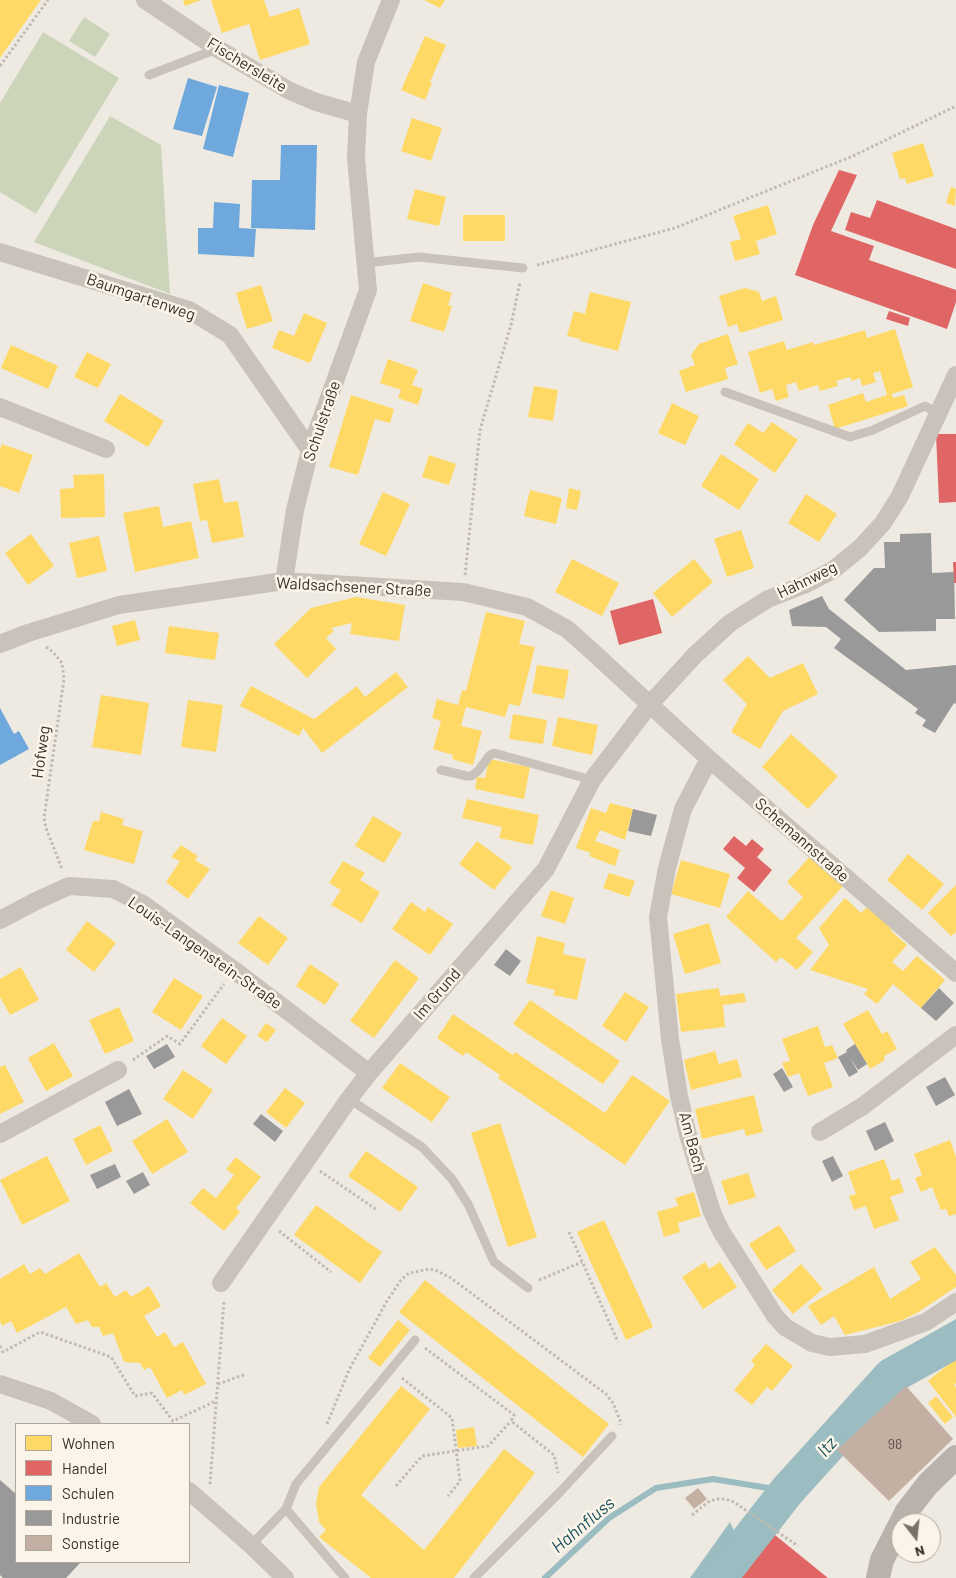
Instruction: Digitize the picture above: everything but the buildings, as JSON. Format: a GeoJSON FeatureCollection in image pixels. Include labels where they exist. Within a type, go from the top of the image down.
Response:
{"type":"FeatureCollection","features":[{"type":"Feature","properties":{"kind":"street","name":"Fischersleite"},"geometry":{"type":"LineString","coordinates":[[145,0],[218,48],[290,91],[316,102],[358,114]]}},
{"type":"Feature","properties":{"kind":"street","name":"Schulstraße"},"geometry":{"type":"LineString","coordinates":[[284,581],[295,510],[310,450],[368,290],[356,158],[358,114],[366,62],[391,0]]}},
{"type":"Feature","properties":{"kind":"street","name":"Baumgartenweg"},"geometry":{"type":"LineString","coordinates":[[0,252],[189,310],[230,335],[310,450]]}},
{"type":"Feature","properties":{"kind":"street","name":"Hahnweg"},"geometry":{"type":"LineString","coordinates":[[650,704],[695,655],[730,623],[768,599],[806,584],[833,570],[860,548],[883,523],[900,496],[956,375]]}},
{"type":"Feature","properties":{"kind":"street"},"geometry":{"type":"LineString","coordinates":[[0,407],[106,449]]}},
{"type":"Feature","properties":{"kind":"street","name":"Waldsachsener Straße"},"geometry":{"type":"LineString","coordinates":[[3,637],[28,633],[119,605],[284,581],[463,592],[528,607],[567,629],[650,704]]}},
{"type":"Feature","properties":{"kind":"street","name":"Schemannstraße"},"geometry":{"type":"LineString","coordinates":[[650,704],[709,759],[956,973]]}},
{"type":"Feature","properties":{"kind":"street","name":"Im Grund"},"geometry":{"type":"LineString","coordinates":[[221,1283],[305,1161],[369,1073],[546,870],[592,780],[650,704]]}},
{"type":"Feature","properties":{"kind":"street","name":"Am Bach"},"geometry":{"type":"LineString","coordinates":[[709,759],[683,809],[667,868],[658,917],[670,1039],[679,1096],[688,1135],[712,1212],[720,1231],[775,1316],[786,1327],[812,1343],[830,1347],[865,1344],[926,1322],[956,1302]]}},
{"type":"Feature","properties":{"kind":"street","name":"Louis-Langenstein-Straße"},"geometry":{"type":"LineString","coordinates":[[0,920],[69,886],[113,889],[143,904],[234,970],[369,1073]]}},
{"type":"Feature","properties":{"kind":"street"},"geometry":{"type":"LineString","coordinates":[[820,1132],[863,1106],[956,1035]]}},
{"type":"Feature","properties":{"kind":"street"},"geometry":{"type":"LineString","coordinates":[[0,1134],[118,1070]]}},
{"type":"Feature","properties":{"kind":"street"},"geometry":{"type":"LineString","coordinates":[[0,1384],[51,1402],[90,1423]]}},
{"type":"Feature","properties":{"kind":"street"},"geometry":{"type":"LineString","coordinates":[[878,1578],[882,1560],[907,1511],[928,1484],[956,1458]]}},
{"type":"Feature","properties":{"kind":"street"},"geometry":{"type":"LineString","coordinates":[[194,1495],[250,1544],[285,1578]]}},
{"type":"Feature","properties":{"kind":"lane"},"geometry":{"type":"LineString","coordinates":[[149,75],[218,48]]}},
{"type":"Feature","properties":{"kind":"lane"},"geometry":{"type":"LineString","coordinates":[[365,263],[419,257],[523,268]]}},
{"type":"Feature","properties":{"kind":"lane"},"geometry":{"type":"LineString","coordinates":[[725,392],[850,437],[880,427],[925,406],[938,413]]}},
{"type":"Feature","properties":{"kind":"lane"},"geometry":{"type":"LineString","coordinates":[[441,770],[471,776],[494,753],[592,780]]}},
{"type":"Feature","properties":{"kind":"lane"},"geometry":{"type":"LineString","coordinates":[[349,1099],[422,1147],[452,1179],[468,1204],[494,1262],[527,1287]]}},
{"type":"Feature","properties":{"kind":"lane"},"geometry":{"type":"LineString","coordinates":[[250,1544],[286,1509],[296,1484],[415,1340]]}},
{"type":"Feature","properties":{"kind":"lane"},"geometry":{"type":"LineString","coordinates":[[474,1578],[561,1491],[612,1436]]}},
{"type":"Feature","properties":{"kind":"lane"},"geometry":{"type":"LineString","coordinates":[[286,1509],[345,1578]]}},
{"type":"Feature","properties":{"kind":"path"},"geometry":{"type":"LineString","coordinates":[[0,66],[48,0]]}},
{"type":"Feature","properties":{"kind":"path"},"geometry":{"type":"LineString","coordinates":[[463,592],[480,430],[511,325],[523,268],[675,228],[854,156],[956,106]]}},
{"type":"Feature","properties":{"kind":"path","name":"Hofweg"},"geometry":{"type":"LineString","coordinates":[[28,633],[53,652],[62,663],[64,679],[44,818],[46,828],[69,886]]}},
{"type":"Feature","properties":{"kind":"path"},"geometry":{"type":"LineString","coordinates":[[118,1070],[167,1036],[180,1044],[234,970]]}},
{"type":"Feature","properties":{"kind":"path"},"geometry":{"type":"LineString","coordinates":[[305,1161],[377,1210]]}},
{"type":"Feature","properties":{"kind":"path"},"geometry":{"type":"LineString","coordinates":[[264,1220],[331,1272]]}},
{"type":"Feature","properties":{"kind":"path"},"geometry":{"type":"LineString","coordinates":[[569,1232],[618,1342]]}},
{"type":"Feature","properties":{"kind":"path"},"geometry":{"type":"LineString","coordinates":[[527,1287],[582,1262]]}},
{"type":"Feature","properties":{"kind":"path"},"geometry":{"type":"LineString","coordinates":[[336,1400],[348,1370],[401,1280],[409,1273],[430,1269],[437,1270],[451,1278],[606,1394],[613,1403],[620,1420],[619,1427],[612,1436]]}},
{"type":"Feature","properties":{"kind":"path"},"geometry":{"type":"LineString","coordinates":[[194,1495],[210,1485],[224,1300],[221,1283]]}},
{"type":"Feature","properties":{"kind":"path"},"geometry":{"type":"LineString","coordinates":[[0,1346],[3,1352],[40,1332],[111,1357],[135,1396],[152,1393],[174,1421],[216,1401]]}},
{"type":"Feature","properties":{"kind":"path"},"geometry":{"type":"LineString","coordinates":[[396,1486],[422,1456],[488,1446],[511,1421],[514,1415],[415,1340]]}},
{"type":"Feature","properties":{"kind":"path"},"geometry":{"type":"LineString","coordinates":[[391,1369],[452,1418],[460,1481],[448,1496]]}},
{"type":"Feature","properties":{"kind":"path"},"geometry":{"type":"LineString","coordinates":[[218,1384],[246,1374]]}},
{"type":"Feature","properties":{"kind":"path"},"geometry":{"type":"LineString","coordinates":[[511,1421],[554,1455],[561,1491]]}},
{"type":"Feature","properties":{"kind":"path"},"geometry":{"type":"LineString","coordinates":[[692,1516],[708,1502],[725,1498],[769,1525],[798,1546]]}},
{"type":"Feature","properties":{"kind":"green space"},"geometry":{"type":"Polygon","coordinates":[[[84,17],[110,34],[95,57],[69,41],[84,17]]]}},
{"type":"Feature","properties":{"kind":"green space"},"geometry":{"type":"Polygon","coordinates":[[[43,32],[119,78],[36,214],[0,192],[0,103],[43,32]]]}},
{"type":"Feature","properties":{"kind":"green space"},"geometry":{"type":"Polygon","coordinates":[[[110,116],[161,145],[170,294],[34,242],[110,116]]]}},
{"type":"Feature","properties":{"kind":"water"},"geometry":{"type":"Polygon","coordinates":[[[956,1319],[956,1351],[917,1368],[907,1378],[911,1345],[956,1319]]]}},
{"type":"Feature","properties":{"kind":"water"},"geometry":{"type":"Polygon","coordinates":[[[730,1522],[744,1553],[727,1578],[690,1578],[730,1522]]]}},
{"type":"Feature","properties":{"kind":"waterway","name":"Itz"},"geometry":{"type":"LineString","coordinates":[[719,1578],[787,1491],[891,1376],[956,1340]]}},
{"type":"Feature","properties":{"kind":"waterway","name":"Hahnfluss"},"geometry":{"type":"LineString","coordinates":[[545,1578],[609,1518],[656,1488],[713,1479],[787,1491]]}}]}
